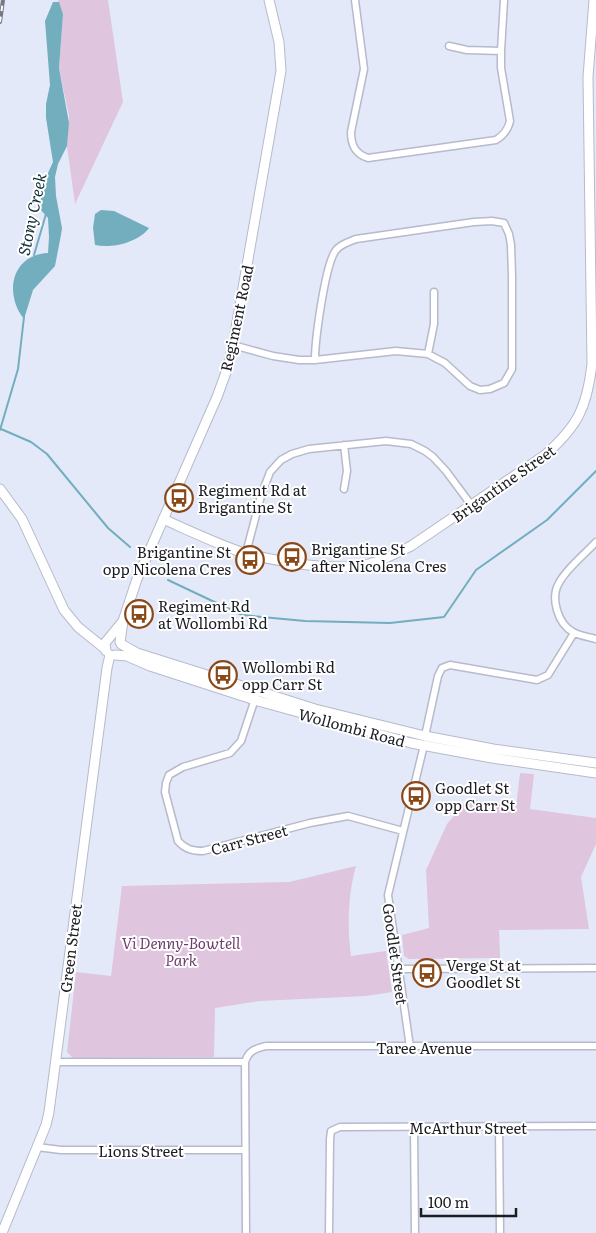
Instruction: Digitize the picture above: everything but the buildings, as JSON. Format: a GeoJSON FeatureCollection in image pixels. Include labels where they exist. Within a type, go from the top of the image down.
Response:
{"type":"FeatureCollection","features":[{"type":"Feature","properties":{"kind":"street","name":"Regiment Road"},"geometry":{"type":"LineString","coordinates":[[121,643],[123,621],[137,579],[217,397],[228,367],[233,346],[281,71],[279,42],[269,0]]}},
{"type":"Feature","properties":{"kind":"street"},"geometry":{"type":"LineString","coordinates":[[355,0],[364,69],[351,132],[351,142],[360,156],[368,158],[496,140],[504,135],[509,128],[510,121],[502,74],[501,51],[504,0]]}},
{"type":"Feature","properties":{"kind":"street","name":"Brigantine Street"},"geometry":{"type":"LineString","coordinates":[[163,519],[246,553],[279,561],[341,568],[369,564],[392,556],[411,546],[545,455],[561,441],[582,410],[589,390],[592,364],[592,162],[588,77],[594,0]]}},
{"type":"Feature","properties":{"kind":"street"},"geometry":{"type":"LineString","coordinates":[[449,46],[468,50],[501,51]]}},
{"type":"Feature","properties":{"kind":"street"},"geometry":{"type":"LineString","coordinates":[[233,346],[299,360],[315,360],[396,351],[428,354],[444,364],[470,386],[480,390],[490,390],[504,383],[512,369],[512,276],[510,240],[504,223],[492,221],[474,222],[356,239],[344,244],[336,251],[329,264],[317,328],[315,360]]}},
{"type":"Feature","properties":{"kind":"street"},"geometry":{"type":"LineString","coordinates":[[428,354],[434,324],[434,292]]}},
{"type":"Feature","properties":{"kind":"street"},"geometry":{"type":"LineString","coordinates":[[246,553],[261,496],[270,472],[281,460],[292,454],[310,449],[386,440],[411,444],[425,451],[446,471],[472,506]]}},
{"type":"Feature","properties":{"kind":"street"},"geometry":{"type":"LineString","coordinates":[[344,445],[347,471],[344,489]]}},
{"type":"Feature","properties":{"kind":"street","name":"Wollombi Road"},"geometry":{"type":"LineString","coordinates":[[0,489],[22,519],[64,610],[78,627],[110,652],[126,656],[150,666],[256,696],[492,758],[596,773]]}},
{"type":"Feature","properties":{"kind":"street"},"geometry":{"type":"LineString","coordinates":[[596,542],[559,582],[556,592],[557,610],[563,623],[574,633],[596,638]]}},
{"type":"Feature","properties":{"kind":"street","name":"Regiment Road"},"geometry":{"type":"LineString","coordinates":[[109,639],[123,621]]}},
{"type":"Feature","properties":{"kind":"street","name":"Goodlet Street"},"geometry":{"type":"LineString","coordinates":[[410,1047],[388,895],[438,676],[442,668],[450,665],[537,680],[542,679],[548,675],[574,633]]}},
{"type":"Feature","properties":{"kind":"street"},"geometry":{"type":"LineString","coordinates":[[90,636],[109,639],[116,638],[121,643],[121,650],[110,652],[105,643],[109,639]]}},
{"type":"Feature","properties":{"kind":"street","name":"Wollombi Road"},"geometry":{"type":"LineString","coordinates":[[121,643],[137,653],[256,696]]}},
{"type":"Feature","properties":{"kind":"street","name":"Green Street"},"geometry":{"type":"LineString","coordinates":[[2,1233],[46,1125],[110,652]]}},
{"type":"Feature","properties":{"kind":"street","name":"Carr Street"},"geometry":{"type":"LineString","coordinates":[[256,696],[241,741],[230,753],[183,767],[169,775],[165,792],[178,841],[183,846],[189,850],[203,851],[310,823],[348,816],[403,831]]}},
{"type":"Feature","properties":{"kind":"street","name":"Wollombi Road"},"geometry":{"type":"LineString","coordinates":[[424,741],[596,763]]}},
{"type":"Feature","properties":{"kind":"street"},"geometry":{"type":"LineString","coordinates":[[398,969],[596,968]]}},
{"type":"Feature","properties":{"kind":"street","name":"Taree Avenue"},"geometry":{"type":"LineString","coordinates":[[245,1062],[248,1054],[253,1049],[266,1046],[596,1046]]}},
{"type":"Feature","properties":{"kind":"street"},"geometry":{"type":"LineString","coordinates":[[56,1062],[245,1062],[246,1233]]}},
{"type":"Feature","properties":{"kind":"street","name":"McArthur Street"},"geometry":{"type":"LineString","coordinates":[[329,1233],[330,1139],[331,1131],[340,1127],[596,1126]]}},
{"type":"Feature","properties":{"kind":"street"},"geometry":{"type":"LineString","coordinates":[[414,1127],[415,1233]]}},
{"type":"Feature","properties":{"kind":"street"},"geometry":{"type":"LineString","coordinates":[[499,1127],[500,1233]]}},
{"type":"Feature","properties":{"kind":"street","name":"Lions Street"},"geometry":{"type":"LineString","coordinates":[[37,1147],[61,1150],[245,1150]]}},
{"type":"Feature","properties":{"kind":"green space"},"geometry":{"type":"Polygon","coordinates":[[[58,0],[108,0],[123,102],[75,204],[67,146],[69,116],[59,68],[63,14],[58,0]]]}},
{"type":"Feature","properties":{"kind":"green space"},"geometry":{"type":"Polygon","coordinates":[[[520,773],[534,774],[530,809],[596,818],[596,844],[581,877],[589,929],[499,930],[500,958],[409,959],[404,956],[402,935],[429,928],[426,870],[447,824],[468,799],[516,807],[520,773]]]}},
{"type":"Feature","properties":{"kind":"green space","name":"Vi Denny-Bowtell Park"},"geometry":{"type":"Polygon","coordinates":[[[356,866],[351,888],[349,911],[351,956],[386,951],[392,992],[366,996],[260,1001],[215,1008],[214,1057],[73,1058],[67,1052],[76,972],[111,976],[122,886],[289,882],[356,866]]]}},
{"type":"Feature","properties":{"kind":"water"},"geometry":{"type":"Polygon","coordinates":[[[53,2],[59,2],[63,14],[59,68],[69,123],[67,146],[58,164],[55,177],[56,196],[62,228],[55,266],[33,290],[24,319],[14,298],[15,277],[19,268],[26,261],[36,255],[48,253],[48,218],[40,209],[42,186],[53,162],[46,118],[46,104],[50,85],[45,21],[53,2]]]}},
{"type":"Feature","properties":{"kind":"water"},"geometry":{"type":"Polygon","coordinates":[[[101,210],[114,211],[149,228],[145,233],[132,241],[109,246],[95,245],[93,228],[95,214],[101,210]]]}},
{"type":"Feature","properties":{"kind":"waterway","name":"Stony Creek"},"geometry":{"type":"LineString","coordinates":[[34,255],[46,214]]}},
{"type":"Feature","properties":{"kind":"waterway","name":"Stony Creek"},"geometry":{"type":"LineString","coordinates":[[0,430],[18,369],[24,317]]}},
{"type":"Feature","properties":{"kind":"waterway"},"geometry":{"type":"LineString","coordinates":[[1,429],[31,442],[47,454],[108,528],[130,547]]}},
{"type":"Feature","properties":{"kind":"waterway"},"geometry":{"type":"LineString","coordinates":[[168,580],[242,615],[305,621],[390,623],[444,617],[476,570],[547,520],[596,471]]}},
{"type":"Feature","properties":{"kind":"railway"},"geometry":{"type":"LineString","coordinates":[[0,22],[3,0]]}},
{"type":"Feature","properties":{"kind":"place","name":"Regiment Rd at Brigantine St"},"geometry":{"type":"Point","coordinates":[179,498]}},
{"type":"Feature","properties":{"kind":"place","name":"Brigantine St after Nicolena Cres"},"geometry":{"type":"Point","coordinates":[292,557]}},
{"type":"Feature","properties":{"kind":"place","name":"Brigantine St opp Nicolena Cres"},"geometry":{"type":"Point","coordinates":[250,560]}},
{"type":"Feature","properties":{"kind":"place","name":"Regiment Rd at Wollombi Rd"},"geometry":{"type":"Point","coordinates":[139,614]}},
{"type":"Feature","properties":{"kind":"place","name":"Wollombi Rd opp Carr St"},"geometry":{"type":"Point","coordinates":[223,675]}},
{"type":"Feature","properties":{"kind":"place","name":"Goodlet St opp Carr St"},"geometry":{"type":"Point","coordinates":[416,796]}},
{"type":"Feature","properties":{"kind":"place","name":"Verge St at Goodlet St"},"geometry":{"type":"Point","coordinates":[427,973]}}]}
